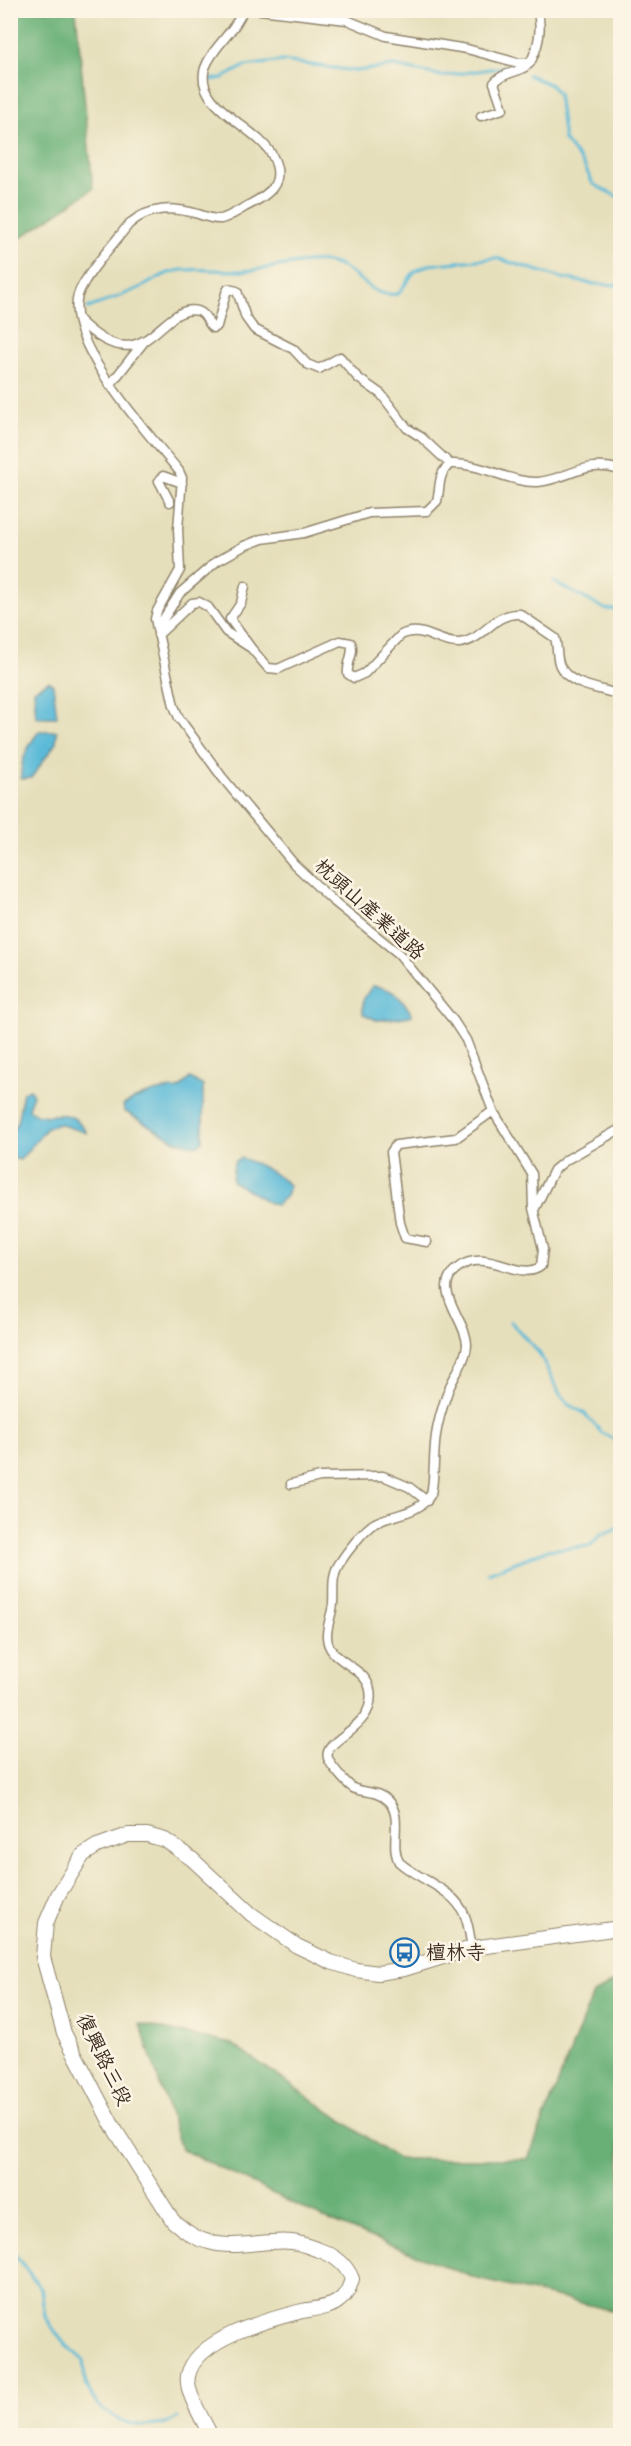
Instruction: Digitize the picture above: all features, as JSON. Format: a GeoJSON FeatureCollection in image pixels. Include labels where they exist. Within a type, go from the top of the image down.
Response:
{"type":"FeatureCollection","features":[{"type":"Feature","properties":{"kind":"main road","name":"復興路三段"},"geometry":{"type":"LineString","coordinates":[[211,2436],[189,2390],[187,2378],[192,2364],[223,2339],[259,2322],[336,2303],[349,2289],[352,2279],[344,2264],[330,2254],[306,2245],[292,2242],[226,2245],[209,2242],[188,2233],[173,2221],[112,2125],[64,2033],[43,1957],[46,1923],[58,1895],[83,1856],[97,1846],[128,1834],[147,1835],[165,1840],[192,1859],[251,1914],[297,1946],[331,1962],[356,1970],[378,1973],[404,1969],[472,1948],[621,1928]]}},
{"type":"Feature","properties":{"kind":"street"},"geometry":{"type":"LineString","coordinates":[[183,483],[179,471],[110,385],[85,341],[75,307],[79,292],[129,224],[137,217],[150,211],[178,209],[213,219],[221,219],[261,199],[274,186],[278,171],[269,150],[216,104],[204,82],[205,70],[209,61],[243,10]]}},
{"type":"Feature","properties":{"kind":"street"},"geometry":{"type":"LineString","coordinates":[[260,10],[347,20],[386,36],[467,50],[518,63],[530,63]]}},
{"type":"Feature","properties":{"kind":"street"},"geometry":{"type":"LineString","coordinates":[[481,116],[503,109],[494,83],[499,77],[524,70],[530,63],[538,41],[537,10]]}},
{"type":"Feature","properties":{"kind":"street"},"geometry":{"type":"LineString","coordinates":[[110,385],[143,343],[179,314],[191,310],[200,311],[213,328],[217,326],[228,289],[237,291],[246,318],[254,329],[293,349],[313,368],[319,369],[340,357],[358,378],[381,394],[406,428],[421,437],[450,464],[477,467],[529,482],[539,482],[579,468],[597,466],[621,470]]}},
{"type":"Feature","properties":{"kind":"street"},"geometry":{"type":"LineString","coordinates":[[77,317],[90,331],[109,343],[131,345],[143,343]]}},
{"type":"Feature","properties":{"kind":"street"},"geometry":{"type":"LineString","coordinates":[[157,632],[173,602],[187,586],[217,561],[262,539],[304,533],[369,513],[416,512],[432,508],[438,495],[439,478],[450,464]]}},
{"type":"Feature","properties":{"kind":"street"},"geometry":{"type":"LineString","coordinates":[[170,502],[159,481],[163,476],[167,476],[183,483]]}},
{"type":"Feature","properties":{"kind":"street","name":"枕頭山產業道路"},"geometry":{"type":"LineString","coordinates":[[183,483],[178,529],[180,570],[157,610],[155,619],[170,694],[179,718],[222,777],[294,864],[332,900],[399,954],[453,1020],[466,1040],[493,1111],[529,1166],[534,1183],[534,1210],[543,1249],[541,1266],[536,1270],[528,1271],[484,1260],[475,1260],[461,1265],[448,1278],[448,1297],[467,1340],[467,1348],[447,1392],[436,1434],[433,1486],[427,1501]]}},
{"type":"Feature","properties":{"kind":"street"},"geometry":{"type":"LineString","coordinates":[[245,586],[241,603],[230,619],[268,668],[278,669],[340,641],[346,641],[352,646],[348,674],[354,678],[365,673],[407,632],[425,633],[457,643],[476,637],[503,617],[520,614],[555,638],[560,666],[566,675],[621,695]]}},
{"type":"Feature","properties":{"kind":"street"},"geometry":{"type":"LineString","coordinates":[[157,632],[192,603],[199,602],[208,607],[226,632],[251,648]]}},
{"type":"Feature","properties":{"kind":"street"},"geometry":{"type":"LineString","coordinates":[[427,1242],[405,1238],[400,1223],[391,1152],[396,1145],[456,1138],[493,1111]]}},
{"type":"Feature","properties":{"kind":"street"},"geometry":{"type":"LineString","coordinates":[[534,1210],[554,1170],[566,1160],[621,1129]]}},
{"type":"Feature","properties":{"kind":"street"},"geometry":{"type":"LineString","coordinates":[[291,1484],[320,1477],[383,1476],[409,1487],[427,1501],[418,1508],[374,1523],[343,1557],[334,1574],[333,1610],[327,1635],[329,1646],[336,1656],[365,1678],[370,1687],[371,1699],[367,1714],[361,1724],[331,1745],[328,1759],[353,1789],[380,1794],[390,1803],[394,1812],[395,1855],[399,1862],[451,1896],[465,1917],[472,1948]]}},
{"type":"Feature","properties":{"kind":"green space"},"geometry":{"type":"Polygon","coordinates":[[[11,10],[76,11],[93,189],[11,244],[11,10]]]}},
{"type":"Feature","properties":{"kind":"green space"},"geometry":{"type":"Polygon","coordinates":[[[620,1978],[620,2312],[477,2279],[321,2217],[181,2149],[140,2024],[232,2044],[398,2159],[528,2159],[593,1994],[620,1978]]]}},
{"type":"Feature","properties":{"kind":"water"},"geometry":{"type":"Polygon","coordinates":[[[49,681],[53,685],[57,717],[36,717],[34,690],[49,681]]]}},
{"type":"Feature","properties":{"kind":"water"},"geometry":{"type":"Polygon","coordinates":[[[39,731],[57,731],[56,743],[31,778],[21,779],[26,754],[39,731]]]}},
{"type":"Feature","properties":{"kind":"water"},"geometry":{"type":"Polygon","coordinates":[[[372,986],[385,988],[396,994],[412,1015],[377,1020],[363,1014],[363,1000],[372,986]]]}},
{"type":"Feature","properties":{"kind":"water"},"geometry":{"type":"Polygon","coordinates":[[[190,1078],[203,1086],[203,1141],[197,1146],[176,1141],[124,1111],[123,1105],[130,1101],[157,1091],[179,1089],[190,1078]]]}},
{"type":"Feature","properties":{"kind":"water"},"geometry":{"type":"Polygon","coordinates":[[[30,1089],[33,1095],[28,1108],[42,1115],[72,1117],[87,1133],[59,1124],[47,1128],[20,1160],[11,1158],[11,1132],[17,1123],[23,1092],[30,1089]]]}},
{"type":"Feature","properties":{"kind":"water"},"geometry":{"type":"Polygon","coordinates":[[[241,1158],[266,1169],[289,1185],[286,1196],[276,1205],[271,1204],[232,1181],[234,1162],[241,1158]]]}},
{"type":"Feature","properties":{"kind":"waterway"},"geometry":{"type":"LineString","coordinates":[[210,80],[223,78],[245,66],[283,61],[356,71],[394,66],[443,76],[504,67],[513,70]]}},
{"type":"Feature","properties":{"kind":"waterway"},"geometry":{"type":"LineString","coordinates":[[528,75],[551,85],[558,94],[564,140],[584,165],[593,184],[620,198]]}},
{"type":"Feature","properties":{"kind":"waterway"},"geometry":{"type":"LineString","coordinates":[[88,308],[176,271],[196,269],[244,271],[319,261],[337,265],[369,287],[387,294],[398,294],[414,272],[428,265],[496,258],[562,278],[595,284],[620,285]]}},
{"type":"Feature","properties":{"kind":"waterway"},"geometry":{"type":"LineString","coordinates":[[554,582],[605,609],[620,610]]}},
{"type":"Feature","properties":{"kind":"waterway"},"geometry":{"type":"LineString","coordinates":[[510,1321],[540,1354],[559,1393],[569,1405],[584,1413],[602,1433],[620,1442]]}},
{"type":"Feature","properties":{"kind":"waterway"},"geometry":{"type":"LineString","coordinates":[[488,1573],[547,1550],[590,1546],[600,1535],[620,1527]]}},
{"type":"Feature","properties":{"kind":"waterway"},"geometry":{"type":"LineString","coordinates":[[10,2248],[41,2289],[45,2317],[62,2341],[83,2360],[86,2384],[102,2407],[112,2416],[137,2425],[164,2423],[177,2418]]}},
{"type":"Feature","properties":{"kind":"place","name":"檀林寺"},"geometry":{"type":"Point","coordinates":[405,1953]}}]}
